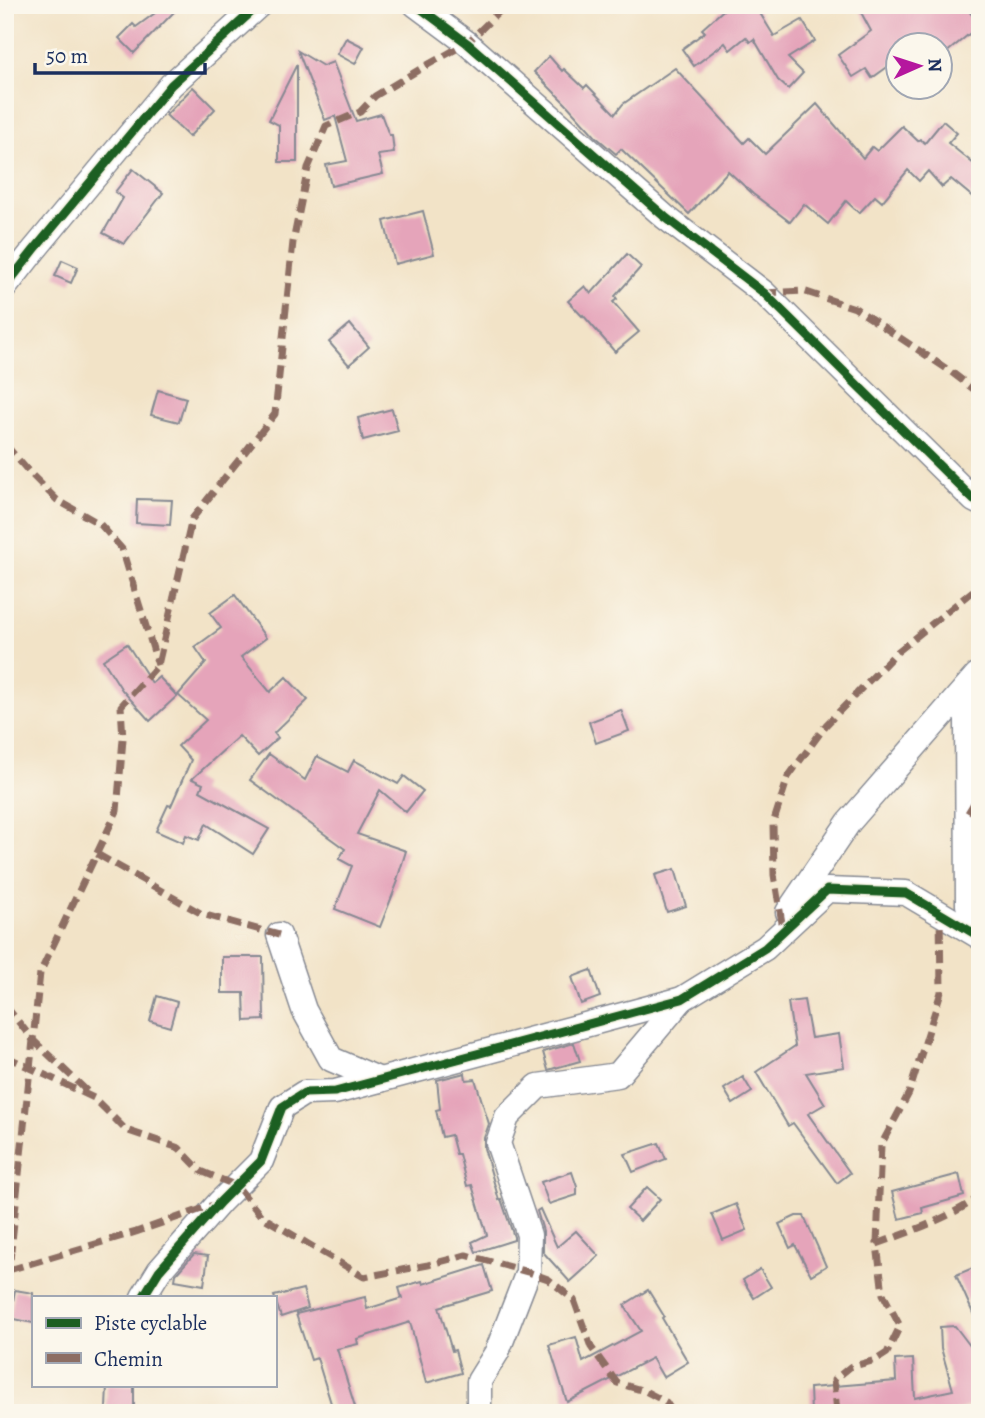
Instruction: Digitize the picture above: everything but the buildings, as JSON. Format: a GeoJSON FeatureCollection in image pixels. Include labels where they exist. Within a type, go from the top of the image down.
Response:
{"type":"FeatureCollection","features":[{"type":"Feature","properties":{"kind":"street"},"geometry":{"type":"LineString","coordinates":[[5,287],[171,85],[259,5]]}},
{"type":"Feature","properties":{"kind":"street"},"geometry":{"type":"LineString","coordinates":[[416,5],[467,43],[665,217],[764,293],[980,503]]}},
{"type":"Feature","properties":{"kind":"street"},"geometry":{"type":"LineString","coordinates":[[978,673],[967,719],[968,905],[980,935]]}},
{"type":"Feature","properties":{"kind":"street"},"geometry":{"type":"LineString","coordinates":[[765,948],[849,822],[978,673]]}},
{"type":"Feature","properties":{"kind":"street"},"geometry":{"type":"LineString","coordinates":[[144,1296],[159,1271],[220,1202],[261,1161],[282,1107],[304,1093],[335,1092],[682,999],[765,948],[827,890],[906,893],[980,935]]}},
{"type":"Feature","properties":{"kind":"street"},"geometry":{"type":"LineString","coordinates":[[279,935],[304,1010],[331,1059],[380,1080]]}},
{"type":"Feature","properties":{"kind":"street"},"geometry":{"type":"LineString","coordinates":[[479,1413],[479,1381],[497,1352],[528,1272],[529,1236],[498,1143],[507,1117],[538,1086],[618,1075],[682,999]]}},
{"type":"Feature","properties":{"kind":"marked path"},"geometry":{"type":"LineString","coordinates":[[5,1279],[9,1270],[40,973],[117,811],[123,739],[121,706],[158,665],[192,519],[275,414],[293,242],[308,168],[326,126],[360,112],[375,96],[467,43],[506,5]]}},
{"type":"Feature","properties":{"kind":"marked path"},"geometry":{"type":"LineString","coordinates":[[764,293],[803,291],[855,308],[980,394]]}},
{"type":"Feature","properties":{"kind":"marked path"},"geometry":{"type":"LineString","coordinates":[[5,444],[57,500],[100,524],[122,549],[158,665]]}},
{"type":"Feature","properties":{"kind":"marked path"},"geometry":{"type":"LineString","coordinates":[[782,923],[774,875],[773,824],[788,777],[826,725],[896,653],[980,585]]}},
{"type":"Feature","properties":{"kind":"marked path"},"geometry":{"type":"LineString","coordinates":[[977,675],[980,617]]}},
{"type":"Feature","properties":{"kind":"marked path"},"geometry":{"type":"LineString","coordinates":[[968,813],[980,793]]}},
{"type":"Feature","properties":{"kind":"marked path"},"geometry":{"type":"LineString","coordinates":[[97,854],[202,914],[279,935]]}},
{"type":"Feature","properties":{"kind":"marked path"},"geometry":{"type":"LineString","coordinates":[[877,1244],[881,1145],[909,1093],[941,992],[940,913]]}},
{"type":"Feature","properties":{"kind":"marked path"},"geometry":{"type":"LineString","coordinates":[[5,1005],[33,1040],[87,1091]]}},
{"type":"Feature","properties":{"kind":"marked path"},"geometry":{"type":"LineString","coordinates":[[5,1056],[94,1098],[126,1130],[179,1148],[201,1171],[237,1186],[261,1216],[364,1277],[466,1255],[548,1279],[574,1300],[591,1347],[617,1383],[645,1391],[666,1402],[673,1413]]}},
{"type":"Feature","properties":{"kind":"marked path"},"geometry":{"type":"LineString","coordinates":[[837,1413],[834,1380],[850,1367],[876,1360],[887,1353],[900,1326],[883,1294],[877,1244],[944,1217],[980,1196]]}},
{"type":"Feature","properties":{"kind":"marked path"},"geometry":{"type":"LineString","coordinates":[[9,1270],[136,1232],[213,1205]]}},
{"type":"Feature","properties":{"kind":"cycle path"},"geometry":{"type":"LineString","coordinates":[[5,287],[171,85],[259,5]]}},
{"type":"Feature","properties":{"kind":"cycle path"},"geometry":{"type":"LineString","coordinates":[[416,5],[467,43],[665,217],[764,293],[980,503]]}},
{"type":"Feature","properties":{"kind":"cycle path"},"geometry":{"type":"LineString","coordinates":[[144,1296],[159,1271],[220,1202],[261,1161],[282,1107],[304,1093],[335,1092],[682,999],[765,948],[827,890],[906,893],[980,937]]}}]}
